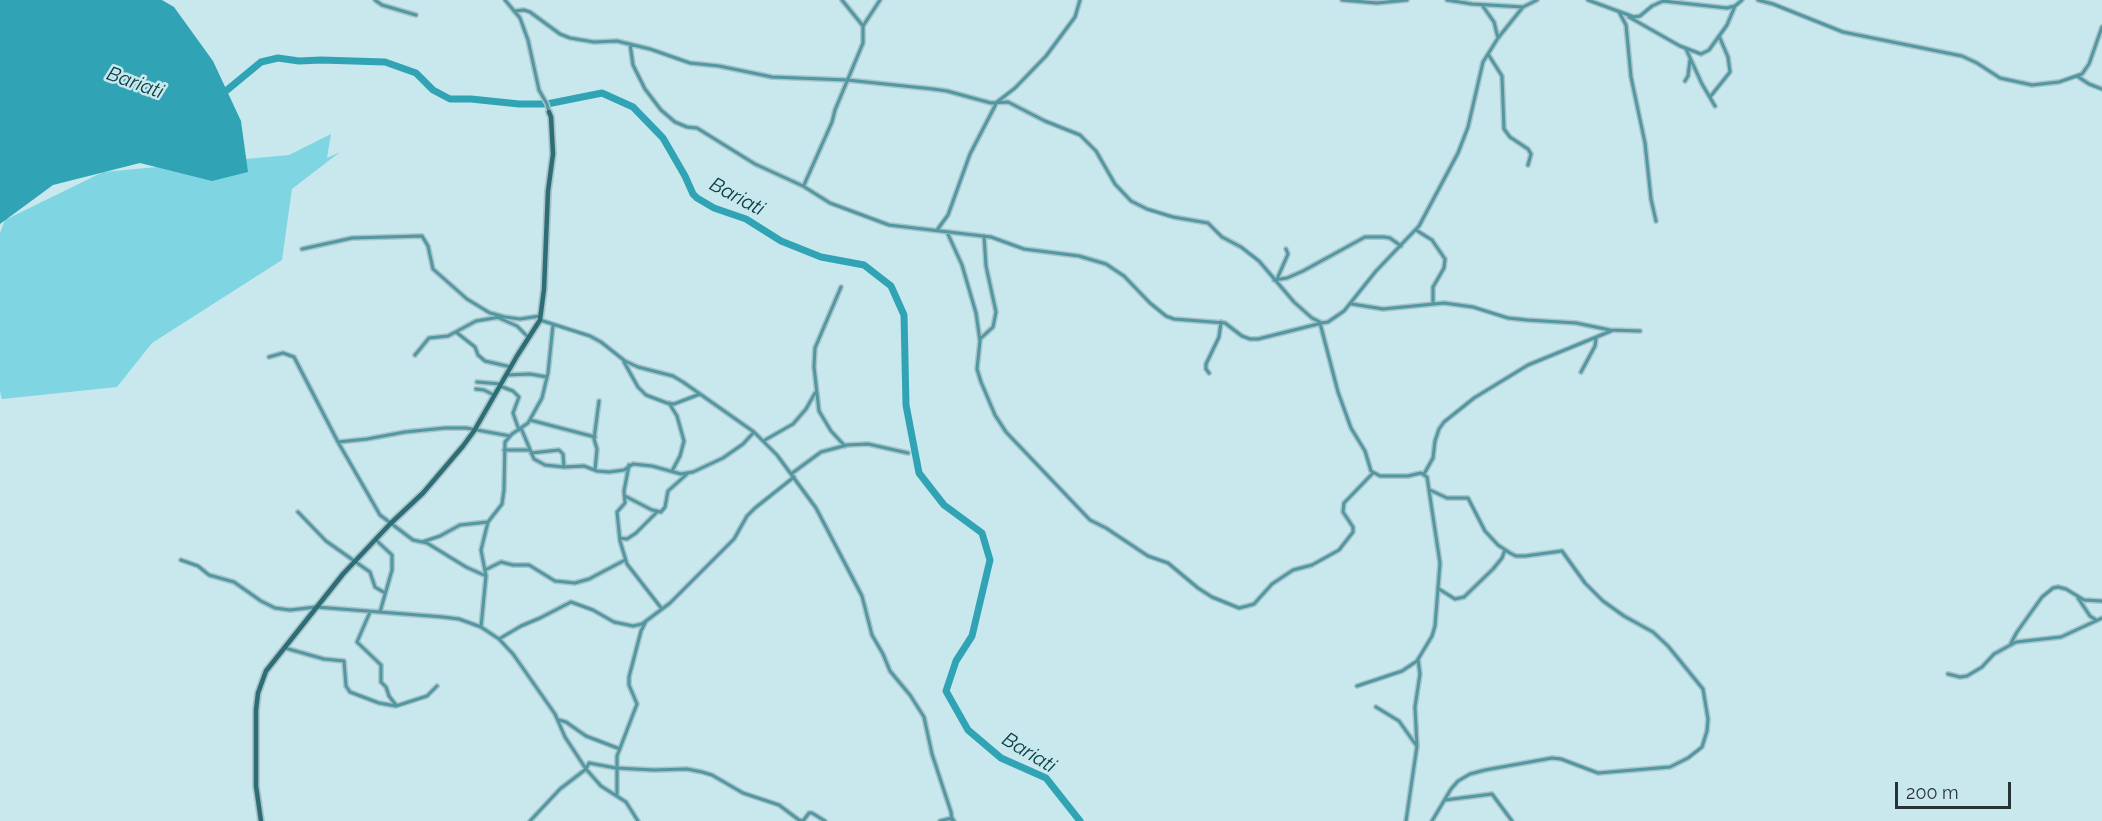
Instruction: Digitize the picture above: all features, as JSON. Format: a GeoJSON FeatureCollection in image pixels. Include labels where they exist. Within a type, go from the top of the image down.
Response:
{"type":"FeatureCollection","features":[{"type":"Feature","properties":{"kind":"street"},"geometry":{"type":"LineString","coordinates":[[375,0],[382,5],[417,15]]}},
{"type":"Feature","properties":{"kind":"street"},"geometry":{"type":"LineString","coordinates":[[261,821],[256,786],[255,710],[262,679],[284,647],[354,562],[423,493],[474,431],[541,318],[548,191],[553,154],[551,117],[539,90],[528,40],[520,18],[505,0]]}},
{"type":"Feature","properties":{"kind":"street"},"geometry":{"type":"LineString","coordinates":[[842,0],[863,26]]}},
{"type":"Feature","properties":{"kind":"street"},"geometry":{"type":"LineString","coordinates":[[803,186],[832,122],[863,43],[863,26],[880,0]]}},
{"type":"Feature","properties":{"kind":"street"},"geometry":{"type":"LineString","coordinates":[[937,230],[948,215],[970,154],[997,102],[1015,88],[1046,56],[1075,17],[1080,0]]}},
{"type":"Feature","properties":{"kind":"street"},"geometry":{"type":"LineString","coordinates":[[1342,0],[1379,2],[1407,0]]}},
{"type":"Feature","properties":{"kind":"street"},"geometry":{"type":"LineString","coordinates":[[1448,0],[1522,7],[1538,0]]}},
{"type":"Feature","properties":{"kind":"street"},"geometry":{"type":"LineString","coordinates":[[1588,0],[1628,16],[1696,53],[1704,53],[1719,36],[1727,25],[1735,6],[1742,0]]}},
{"type":"Feature","properties":{"kind":"street"},"geometry":{"type":"LineString","coordinates":[[1758,0],[1843,32],[1962,56],[2000,78],[2032,85],[2047,84],[2082,74],[2089,66],[2102,27]]}},
{"type":"Feature","properties":{"kind":"street"},"geometry":{"type":"LineString","coordinates":[[1628,16],[1640,16],[1652,6],[1663,1],[1727,8],[1735,6]]}},
{"type":"Feature","properties":{"kind":"street"},"geometry":{"type":"LineString","coordinates":[[1482,4],[1494,22],[1498,38]]}},
{"type":"Feature","properties":{"kind":"street"},"geometry":{"type":"LineString","coordinates":[[630,44],[633,65],[645,89],[661,110],[675,122],[697,128],[755,164],[803,186],[830,204],[874,220],[913,228],[984,236],[1036,252],[1079,256],[1106,264],[1124,276],[1166,316],[1174,319],[1221,322],[1242,336],[1258,339],[1334,318],[1350,304],[1376,271],[1416,230],[1458,153],[1468,127],[1478,77],[1488,54],[1522,7]]}},
{"type":"Feature","properties":{"kind":"street"},"geometry":{"type":"LineString","coordinates":[[515,11],[530,12],[560,34],[570,38],[594,42],[617,41],[690,63],[719,66],[772,77],[848,80],[947,91],[991,103],[1008,102],[1053,125],[1077,133],[1096,151],[1115,184],[1131,201],[1173,217],[1208,223],[1222,237],[1241,247],[1259,261],[1308,314],[1321,323],[1347,419],[1365,451],[1371,471],[1380,476],[1424,474]]}},
{"type":"Feature","properties":{"kind":"street"},"geometry":{"type":"LineString","coordinates":[[1619,12],[1626,25],[1631,78],[1645,143],[1656,221]]}},
{"type":"Feature","properties":{"kind":"street"},"geometry":{"type":"LineString","coordinates":[[1710,97],[1730,72],[1728,57],[1719,36]]}},
{"type":"Feature","properties":{"kind":"street"},"geometry":{"type":"LineString","coordinates":[[1686,49],[1715,106]]}},
{"type":"Feature","properties":{"kind":"street"},"geometry":{"type":"LineString","coordinates":[[1488,54],[1502,76],[1504,129],[1510,137],[1528,149],[1531,154],[1528,165]]}},
{"type":"Feature","properties":{"kind":"street"},"geometry":{"type":"LineString","coordinates":[[1685,81],[1690,60]]}},
{"type":"Feature","properties":{"kind":"street"},"geometry":{"type":"LineString","coordinates":[[2077,76],[2102,89]]}},
{"type":"Feature","properties":{"kind":"street"},"geometry":{"type":"LineString","coordinates":[[1416,230],[1432,240],[1445,259],[1444,268],[1433,287],[1433,303]]}},
{"type":"Feature","properties":{"kind":"street"},"geometry":{"type":"LineString","coordinates":[[947,232],[967,281],[976,313],[980,339],[977,369],[984,391],[1000,423],[1035,464],[1090,520],[1139,551],[1168,563],[1212,597],[1239,608],[1254,604],[1272,584],[1293,570],[1312,565],[1325,558],[1347,542],[1353,532],[1353,527],[1343,512],[1344,503],[1373,473]]}},
{"type":"Feature","properties":{"kind":"street"},"geometry":{"type":"LineString","coordinates":[[980,339],[993,327],[996,312],[986,266],[984,236]]}},
{"type":"Feature","properties":{"kind":"street"},"geometry":{"type":"LineString","coordinates":[[302,249],[352,238],[422,237],[428,246],[430,263],[438,275],[467,299],[490,313],[520,319],[541,318],[553,326],[590,336],[623,360],[638,367],[673,376],[765,440],[816,508],[862,596],[872,635],[890,671],[910,695],[924,717],[932,754],[953,820],[940,821]]}},
{"type":"Feature","properties":{"kind":"street"},"geometry":{"type":"LineString","coordinates":[[1276,279],[1287,278],[1303,271],[1365,237],[1384,237],[1401,247]]}},
{"type":"Feature","properties":{"kind":"street"},"geometry":{"type":"LineString","coordinates":[[1276,279],[1288,254],[1286,249]]}},
{"type":"Feature","properties":{"kind":"street"},"geometry":{"type":"LineString","coordinates":[[841,287],[815,348],[814,367],[819,411],[844,446]]}},
{"type":"Feature","properties":{"kind":"street"},"geometry":{"type":"LineString","coordinates":[[1350,304],[1383,309],[1433,303],[1473,307],[1517,319],[1640,331]]}},
{"type":"Feature","properties":{"kind":"street"},"geometry":{"type":"LineString","coordinates":[[415,354],[429,338],[444,337],[476,321],[505,317]]}},
{"type":"Feature","properties":{"kind":"street"},"geometry":{"type":"LineString","coordinates":[[500,318],[517,326],[529,339]]}},
{"type":"Feature","properties":{"kind":"street"},"geometry":{"type":"LineString","coordinates":[[1209,373],[1206,364],[1219,338],[1221,322]]}},
{"type":"Feature","properties":{"kind":"street"},"geometry":{"type":"LineString","coordinates":[[481,627],[486,576],[482,550],[488,522],[502,504],[505,442],[530,420],[542,398],[553,326]]}},
{"type":"Feature","properties":{"kind":"street"},"geometry":{"type":"LineString","coordinates":[[1424,474],[1433,458],[1439,429],[1444,422],[1474,399],[1528,365],[1596,339],[1613,330]]}},
{"type":"Feature","properties":{"kind":"street"},"geometry":{"type":"LineString","coordinates":[[456,332],[475,347],[485,361],[511,367]]}},
{"type":"Feature","properties":{"kind":"street"},"geometry":{"type":"LineString","coordinates":[[1581,372],[1595,346],[1596,339]]}},
{"type":"Feature","properties":{"kind":"street"},"geometry":{"type":"LineString","coordinates":[[269,357],[283,353],[294,357],[376,510],[390,524],[413,540],[435,547],[466,567],[486,576]]}},
{"type":"Feature","properties":{"kind":"street"},"geometry":{"type":"LineString","coordinates":[[623,360],[642,392],[669,404],[700,394]]}},
{"type":"Feature","properties":{"kind":"street"},"geometry":{"type":"LineString","coordinates":[[506,375],[547,377]]}},
{"type":"Feature","properties":{"kind":"street"},"geometry":{"type":"LineString","coordinates":[[477,382],[501,385],[513,391],[519,398],[513,413],[530,452],[536,460],[542,463],[564,467],[585,466],[595,470],[615,472],[624,470],[629,465],[646,465],[687,474]]}},
{"type":"Feature","properties":{"kind":"street"},"geometry":{"type":"LineString","coordinates":[[476,389],[495,395]]}},
{"type":"Feature","properties":{"kind":"street"},"geometry":{"type":"LineString","coordinates":[[765,440],[793,424],[806,409],[816,391]]}},
{"type":"Feature","properties":{"kind":"street"},"geometry":{"type":"LineString","coordinates":[[595,470],[597,449],[595,437],[599,401]]}},
{"type":"Feature","properties":{"kind":"street"},"geometry":{"type":"LineString","coordinates":[[669,404],[676,416],[684,441],[680,456],[672,471]]}},
{"type":"Feature","properties":{"kind":"street"},"geometry":{"type":"LineString","coordinates":[[530,420],[595,437]]}},
{"type":"Feature","properties":{"kind":"street"},"geometry":{"type":"LineString","coordinates":[[338,442],[431,429],[459,428],[510,436]]}},
{"type":"Feature","properties":{"kind":"street"},"geometry":{"type":"LineString","coordinates":[[620,538],[627,539],[657,512],[665,509],[668,491],[687,474],[723,458],[743,444],[754,432]]}},
{"type":"Feature","properties":{"kind":"street"},"geometry":{"type":"LineString","coordinates":[[499,639],[571,602],[623,625],[633,626],[647,620],[662,609],[734,539],[747,516],[755,508],[820,452],[844,446],[868,444],[908,453]]}},
{"type":"Feature","properties":{"kind":"street"},"geometry":{"type":"LineString","coordinates":[[504,450],[530,452],[559,450],[563,454],[564,467]]}},
{"type":"Feature","properties":{"kind":"street"},"geometry":{"type":"LineString","coordinates":[[629,465],[624,505],[617,512],[625,560],[662,609]]}},
{"type":"Feature","properties":{"kind":"street"},"geometry":{"type":"LineString","coordinates":[[1357,686],[1406,669],[1418,659],[1432,636],[1440,563],[1430,490],[1424,474]]}},
{"type":"Feature","properties":{"kind":"street"},"geometry":{"type":"LineString","coordinates":[[1430,490],[1447,498],[1468,498],[1485,531],[1505,550],[1516,556],[1562,552],[1585,583],[1603,601],[1660,637],[1703,689],[1708,719],[1705,743],[1677,765],[1663,769],[1598,773],[1562,759],[1552,758],[1485,770],[1470,774],[1458,781],[1450,789],[1432,821]]}},
{"type":"Feature","properties":{"kind":"street"},"geometry":{"type":"LineString","coordinates":[[625,496],[657,512]]}},
{"type":"Feature","properties":{"kind":"street"},"geometry":{"type":"LineString","coordinates":[[298,512],[326,541],[370,573],[375,587],[385,593]]}},
{"type":"Feature","properties":{"kind":"street"},"geometry":{"type":"LineString","coordinates":[[422,542],[440,536],[460,525],[488,522]]}},
{"type":"Feature","properties":{"kind":"street"},"geometry":{"type":"LineString","coordinates":[[376,540],[392,555],[392,570],[380,612]]}},
{"type":"Feature","properties":{"kind":"street"},"geometry":{"type":"LineString","coordinates":[[1438,589],[1455,599],[1464,597],[1493,569],[1505,550]]}},
{"type":"Feature","properties":{"kind":"street"},"geometry":{"type":"LineString","coordinates":[[181,560],[198,566],[209,575],[234,582],[275,609],[316,607],[380,612],[459,619],[481,627],[499,639],[513,654],[559,720],[565,737],[586,769],[601,786],[630,807],[638,821]]}},
{"type":"Feature","properties":{"kind":"street"},"geometry":{"type":"LineString","coordinates":[[485,570],[501,562],[528,565],[555,581],[575,583],[589,579],[625,560]]}},
{"type":"Feature","properties":{"kind":"street"},"geometry":{"type":"LineString","coordinates":[[2011,645],[2017,632],[2048,592],[2058,587],[2089,601],[2102,601]]}},
{"type":"Feature","properties":{"kind":"street"},"geometry":{"type":"LineString","coordinates":[[2077,596],[2090,616],[2096,620]]}},
{"type":"Feature","properties":{"kind":"street"},"geometry":{"type":"LineString","coordinates":[[370,612],[357,642],[381,665],[382,683],[396,706]]}},
{"type":"Feature","properties":{"kind":"street"},"geometry":{"type":"LineString","coordinates":[[1948,674],[1967,676],[1982,667],[1994,654],[2011,645],[2022,641],[2061,637],[2102,618]]}},
{"type":"Feature","properties":{"kind":"street"},"geometry":{"type":"LineString","coordinates":[[617,796],[616,768],[620,749],[637,704],[629,685],[629,677],[641,631],[647,620]]}},
{"type":"Feature","properties":{"kind":"street"},"geometry":{"type":"LineString","coordinates":[[284,647],[324,659],[344,661],[346,686],[350,692],[379,703],[396,706],[428,696],[437,686]]}},
{"type":"Feature","properties":{"kind":"street"},"geometry":{"type":"LineString","coordinates":[[1406,821],[1417,746],[1415,708],[1420,674],[1418,659]]}},
{"type":"Feature","properties":{"kind":"street"},"geometry":{"type":"LineString","coordinates":[[1376,707],[1399,721],[1417,746]]}},
{"type":"Feature","properties":{"kind":"street"},"geometry":{"type":"LineString","coordinates":[[559,720],[566,722],[586,736],[620,749]]}},
{"type":"Feature","properties":{"kind":"street"},"geometry":{"type":"LineString","coordinates":[[530,821],[560,789],[586,769],[589,763],[616,768],[687,769],[702,772],[743,793],[779,805],[800,820],[812,813],[825,821]]}},
{"type":"Feature","properties":{"kind":"street"},"geometry":{"type":"LineString","coordinates":[[1445,800],[1492,794],[1512,821]]}},
{"type":"Feature","properties":{"kind":"shaded area"},"geometry":{"type":"Polygon","coordinates":[[[331,134],[327,158],[340,152],[292,189],[282,260],[152,343],[117,387],[2,399],[0,391],[0,233],[5,220],[103,172],[289,155],[331,134]]]}},
{"type":"Feature","properties":{"kind":"water"},"geometry":{"type":"Polygon","coordinates":[[[0,0],[162,0],[174,7],[213,61],[241,121],[248,172],[212,181],[140,163],[53,185],[0,224],[0,0]]]}},
{"type":"Feature","properties":{"kind":"waterway","name":"Bariati"},"geometry":{"type":"LineString","coordinates":[[221,95],[261,62],[278,58],[299,61],[385,62],[416,73],[433,90],[450,99],[547,104],[602,93],[633,107],[663,138],[697,198],[714,208],[746,219],[781,241],[821,257],[864,265],[891,286],[904,315],[906,405],[919,473],[944,505],[982,533],[990,560],[972,636],[956,661],[946,691],[968,730],[1001,758],[1046,778],[1080,821]]}}]}
